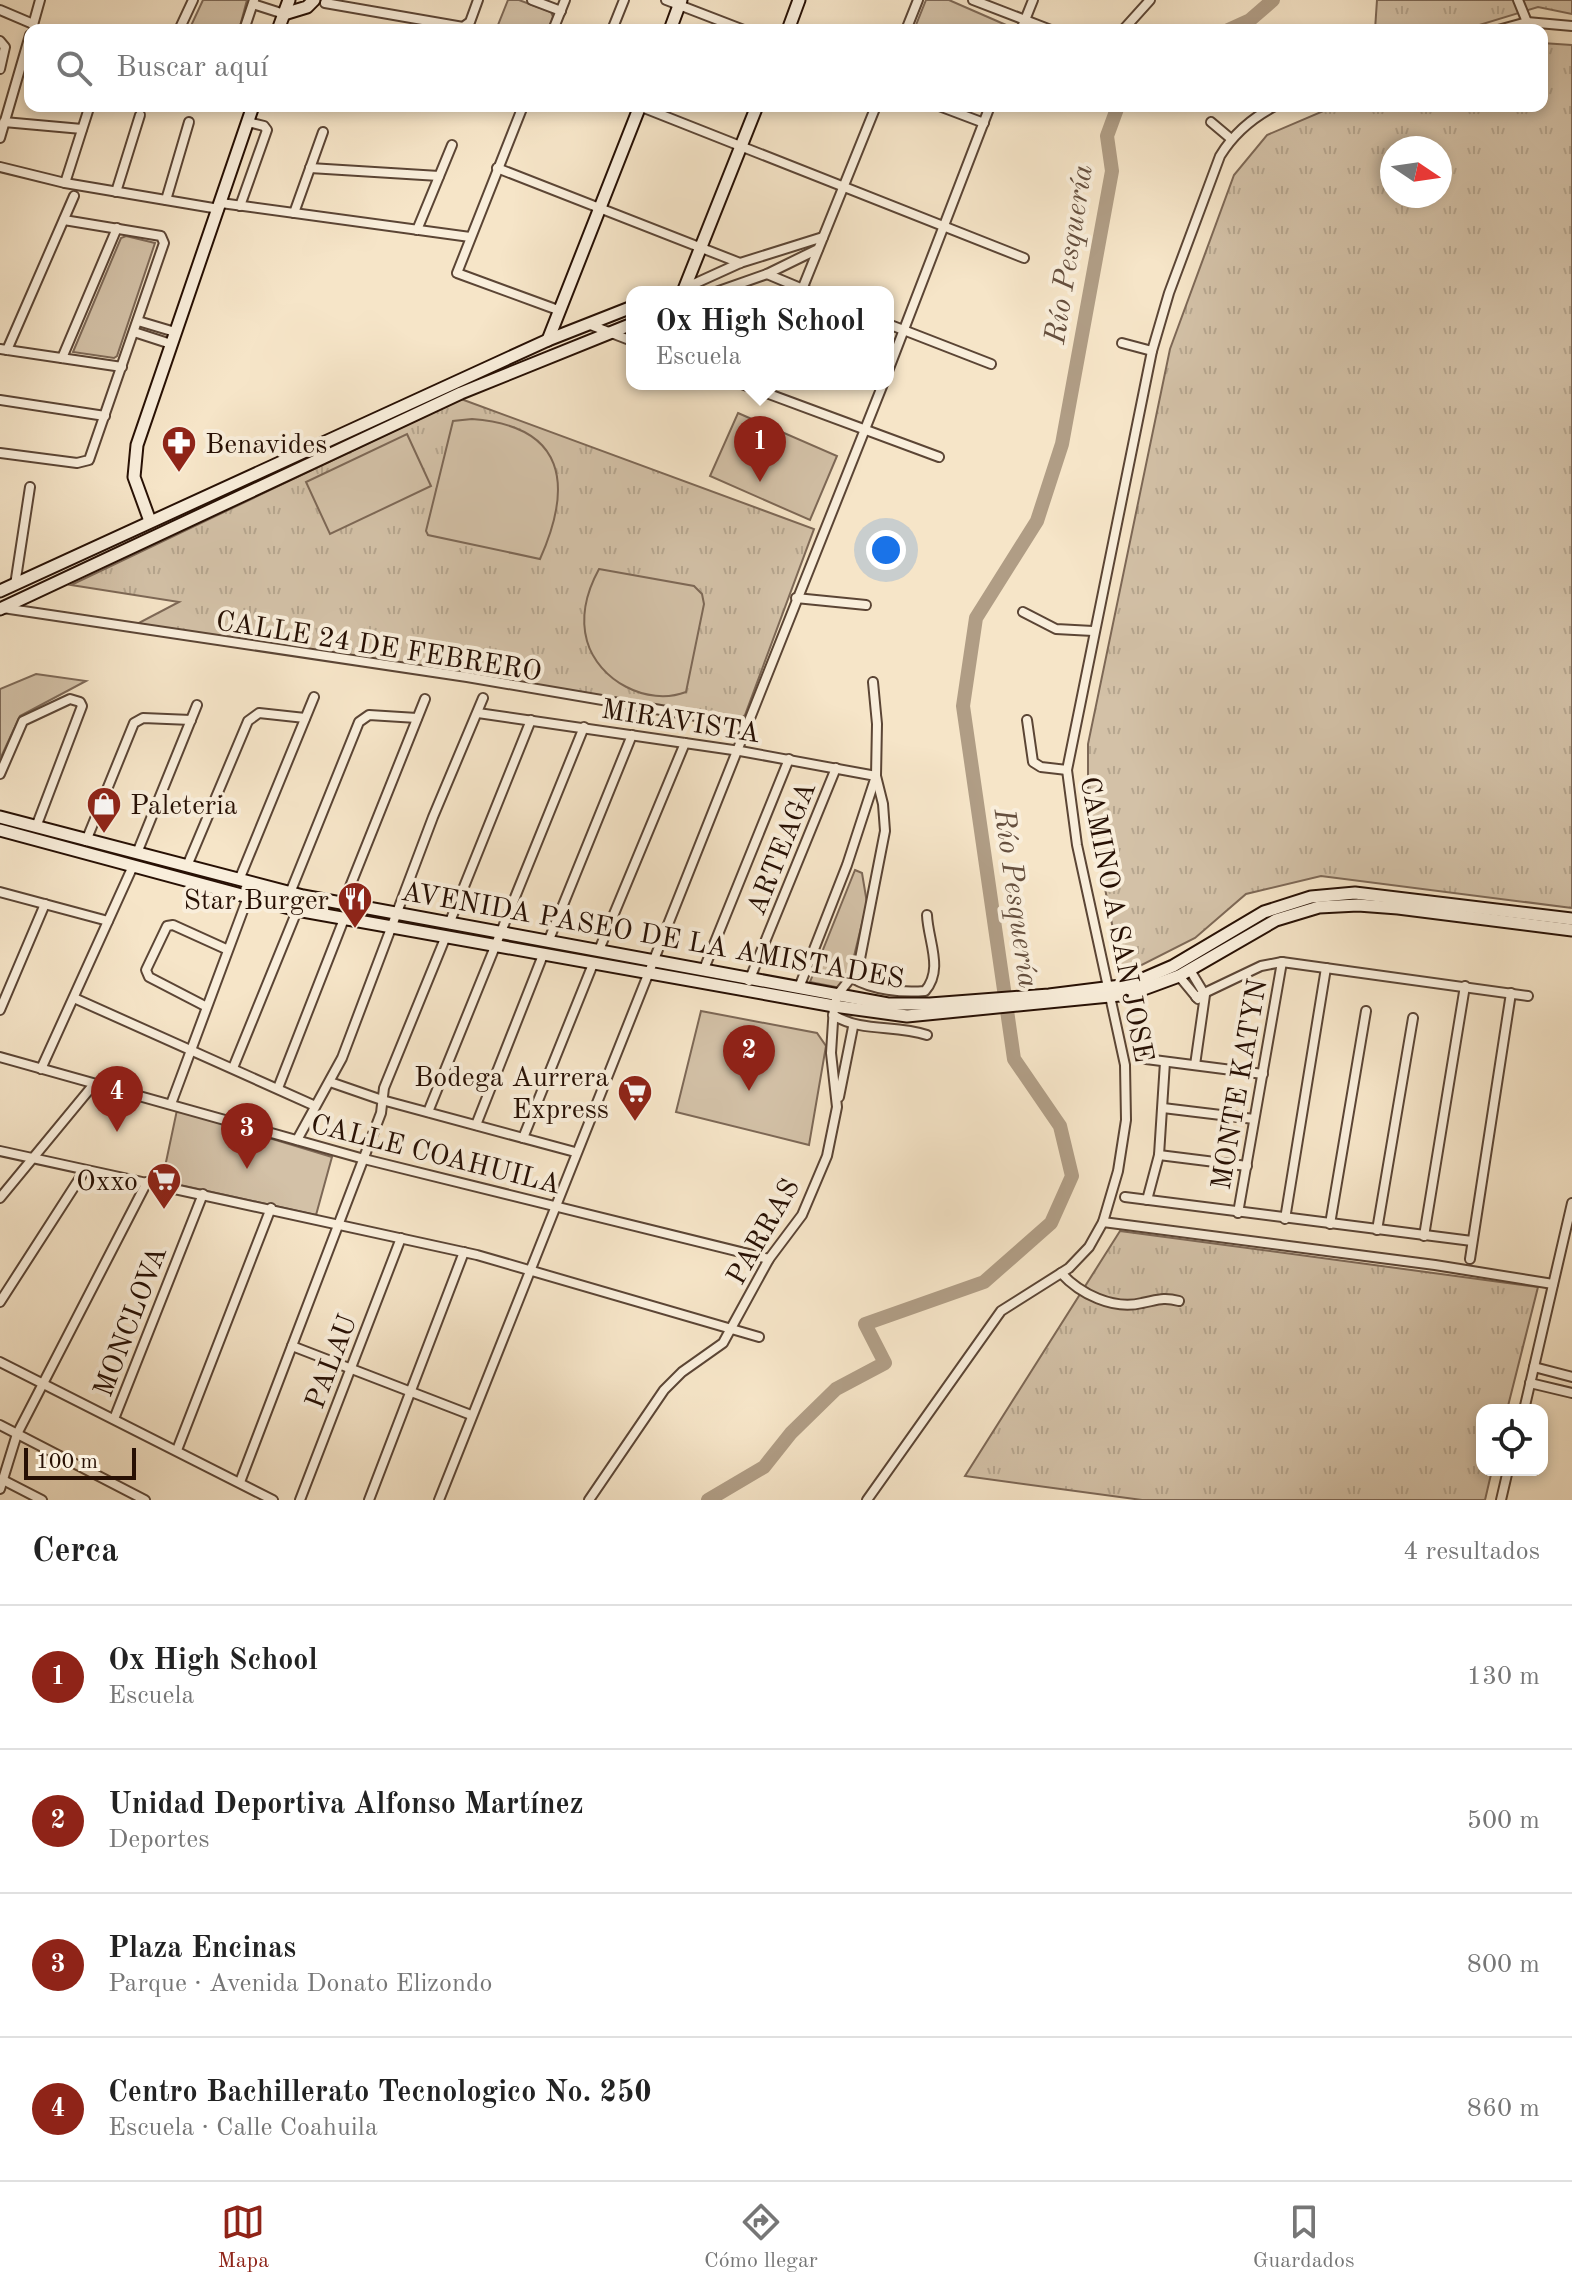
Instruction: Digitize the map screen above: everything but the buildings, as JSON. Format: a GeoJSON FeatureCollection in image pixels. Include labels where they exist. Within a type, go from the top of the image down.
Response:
{"type":"FeatureCollection","features":[{"type":"Feature","properties":{"kind":"street"},"geometry":{"type":"LineString","coordinates":[[34,24],[40,0]]}},
{"type":"Feature","properties":{"kind":"street"},"geometry":{"type":"LineString","coordinates":[[182,24],[193,0]]}},
{"type":"Feature","properties":{"kind":"street"},"geometry":{"type":"LineString","coordinates":[[280,24],[287,0]]}},
{"type":"Feature","properties":{"kind":"street"},"geometry":{"type":"LineString","coordinates":[[467,24],[478,0]]}},
{"type":"Feature","properties":{"kind":"street"},"geometry":{"type":"LineString","coordinates":[[532,0],[561,11]]}},
{"type":"Feature","properties":{"kind":"street"},"geometry":{"type":"LineString","coordinates":[[556,24],[565,0]]}},
{"type":"Feature","properties":{"kind":"street"},"geometry":{"type":"LineString","coordinates":[[614,24],[624,0]]}},
{"type":"Feature","properties":{"kind":"street"},"geometry":{"type":"LineString","coordinates":[[666,0],[680,2],[730,24]]}},
{"type":"Feature","properties":{"kind":"street"},"geometry":{"type":"LineString","coordinates":[[790,24],[799,0]]}},
{"type":"Feature","properties":{"kind":"street"},"geometry":{"type":"LineString","coordinates":[[908,24],[918,0]]}},
{"type":"Feature","properties":{"kind":"street"},"geometry":{"type":"LineString","coordinates":[[973,0],[1035,24]]}},
{"type":"Feature","properties":{"kind":"street"},"geometry":{"type":"LineString","coordinates":[[1023,24],[1033,0]]}},
{"type":"Feature","properties":{"kind":"street"},"geometry":{"type":"LineString","coordinates":[[1128,24],[1150,0]]}},
{"type":"Feature","properties":{"kind":"street"},"geometry":{"type":"LineString","coordinates":[[1518,0],[1527,22]]}},
{"type":"Feature","properties":{"kind":"street"},"geometry":{"type":"LineString","coordinates":[[246,24],[253,2],[284,14],[319,1],[347,3],[456,24]]}},
{"type":"Feature","properties":{"kind":"street"},"geometry":{"type":"LineString","coordinates":[[672,24],[680,2]]}},
{"type":"Feature","properties":{"kind":"street"},"geometry":{"type":"LineString","coordinates":[[0,10],[24,25]]}},
{"type":"Feature","properties":{"kind":"street"},"geometry":{"type":"LineString","coordinates":[[1520,24],[1572,26]]}},
{"type":"Feature","properties":{"kind":"street"},"geometry":{"type":"LineString","coordinates":[[0,41],[5,47],[1,67],[20,71]]}},
{"type":"Feature","properties":{"kind":"street"},"geometry":{"type":"LineString","coordinates":[[0,138],[24,57]]}},
{"type":"Feature","properties":{"kind":"street"},"geometry":{"type":"LineString","coordinates":[[65,183],[88,112]]}},
{"type":"Feature","properties":{"kind":"street"},"geometry":{"type":"LineString","coordinates":[[150,521],[136,486],[133,462],[251,112]]}},
{"type":"Feature","properties":{"kind":"street"},"geometry":{"type":"LineString","coordinates":[[520,112],[457,270],[558,310]]}},
{"type":"Feature","properties":{"kind":"street"},"geometry":{"type":"LineString","coordinates":[[548,340],[638,112]]}},
{"type":"Feature","properties":{"kind":"street"},"geometry":{"type":"LineString","coordinates":[[655,112],[1024,258]]}},
{"type":"Feature","properties":{"kind":"street"},"geometry":{"type":"LineString","coordinates":[[682,286],[755,112]]}},
{"type":"Feature","properties":{"kind":"street"},"geometry":{"type":"LineString","coordinates":[[806,286],[874,112]]}},
{"type":"Feature","properties":{"kind":"street"},"geometry":{"type":"LineString","coordinates":[[955,112],[984,123]]}},
{"type":"Feature","properties":{"kind":"street"},"geometry":{"type":"LineString","coordinates":[[894,357],[946,228],[988,112]]}},
{"type":"Feature","properties":{"kind":"street","name":"CAMINO A SAN JOSE"},"geometry":{"type":"LineString","coordinates":[[867,1500],[1001,1311],[1061,1273],[1084,1254],[1103,1222],[1118,1171],[1126,1120],[1125,1065],[1072,820],[1067,770],[1152,351],[1214,169],[1230,138],[1264,112]]}},
{"type":"Feature","properties":{"kind":"street"},"geometry":{"type":"LineString","coordinates":[[116,192],[140,115]]}},
{"type":"Feature","properties":{"kind":"street"},"geometry":{"type":"LineString","coordinates":[[4,122],[82,129]]}},
{"type":"Feature","properties":{"kind":"street"},"geometry":{"type":"LineString","coordinates":[[166,200],[189,122]]}},
{"type":"Feature","properties":{"kind":"street"},"geometry":{"type":"LineString","coordinates":[[240,206],[267,130],[264,126],[248,122]]}},
{"type":"Feature","properties":{"kind":"street"},"geometry":{"type":"LineString","coordinates":[[1211,122],[1230,138]]}},
{"type":"Feature","properties":{"kind":"street"},"geometry":{"type":"LineString","coordinates":[[294,213],[323,132]]}},
{"type":"Feature","properties":{"kind":"street"},"geometry":{"type":"LineString","coordinates":[[417,230],[452,145]]}},
{"type":"Feature","properties":{"kind":"street"},"geometry":{"type":"LineString","coordinates":[[0,167],[65,183],[166,200],[240,206],[470,237]]}},
{"type":"Feature","properties":{"kind":"street"},"geometry":{"type":"LineString","coordinates":[[310,168],[376,175],[439,176]]}},
{"type":"Feature","properties":{"kind":"street"},"geometry":{"type":"LineString","coordinates":[[497,168],[740,263]]}},
{"type":"Feature","properties":{"kind":"street"},"geometry":{"type":"LineString","coordinates":[[74,196],[4,349],[122,367]]}},
{"type":"Feature","properties":{"kind":"street"},"geometry":{"type":"LineString","coordinates":[[0,453],[87,462],[164,238],[64,220]]}},
{"type":"Feature","properties":{"kind":"street"},"geometry":{"type":"LineString","coordinates":[[62,358],[117,228]]}},
{"type":"Feature","properties":{"kind":"street"},"geometry":{"type":"LineString","coordinates":[[691,286],[740,263],[823,237]]}},
{"type":"Feature","properties":{"kind":"street"},"geometry":{"type":"LineString","coordinates":[[733,286],[767,274],[818,249]]}},
{"type":"Feature","properties":{"kind":"street"},"geometry":{"type":"LineString","coordinates":[[767,274],[793,286]]}},
{"type":"Feature","properties":{"kind":"street"},"geometry":{"type":"LineString","coordinates":[[0,591],[548,340],[626,309]]}},
{"type":"Feature","properties":{"kind":"street"},"geometry":{"type":"LineString","coordinates":[[138,321],[175,332]]}},
{"type":"Feature","properties":{"kind":"street"},"geometry":{"type":"LineString","coordinates":[[587,323],[626,339]]}},
{"type":"Feature","properties":{"kind":"street"},"geometry":{"type":"LineString","coordinates":[[1,608],[461,393],[626,326]]}},
{"type":"Feature","properties":{"kind":"street"},"geometry":{"type":"LineString","coordinates":[[894,326],[991,364]]}},
{"type":"Feature","properties":{"kind":"street"},"geometry":{"type":"LineString","coordinates":[[134,332],[171,344]]}},
{"type":"Feature","properties":{"kind":"street"},"geometry":{"type":"LineString","coordinates":[[1122,343],[1152,351]]}},
{"type":"Feature","properties":{"kind":"street"},"geometry":{"type":"LineString","coordinates":[[767,390],[939,457]]}},
{"type":"Feature","properties":{"kind":"street"},"geometry":{"type":"LineString","coordinates":[[439,1500],[575,1152],[740,751],[796,598],[880,390]]}},
{"type":"Feature","properties":{"kind":"street"},"geometry":{"type":"LineString","coordinates":[[0,400],[105,416]]}},
{"type":"Feature","properties":{"kind":"street"},"geometry":{"type":"LineString","coordinates":[[15,585],[30,487]]}},
{"type":"Feature","properties":{"kind":"street"},"geometry":{"type":"LineString","coordinates":[[199,499],[206,510]]}},
{"type":"Feature","properties":{"kind":"street"},"geometry":{"type":"LineString","coordinates":[[796,598],[866,605]]}},
{"type":"Feature","properties":{"kind":"street","name":"CALLE 24 DE FEBRERO"},"geometry":{"type":"LineString","coordinates":[[1,608],[467,677],[749,725]]}},
{"type":"Feature","properties":{"kind":"street"},"geometry":{"type":"LineString","coordinates":[[1023,612],[1056,629],[1093,631]]}},
{"type":"Feature","properties":{"kind":"street"},"geometry":{"type":"LineString","coordinates":[[800,985],[847,865],[876,776],[878,749],[873,682]]}},
{"type":"Feature","properties":{"kind":"street"},"geometry":{"type":"LineString","coordinates":[[239,880],[314,697]]}},
{"type":"Feature","properties":{"kind":"street"},"geometry":{"type":"LineString","coordinates":[[297,1140],[313,1105],[330,1082],[483,698]]}},
{"type":"Feature","properties":{"kind":"street"},"geometry":{"type":"LineString","coordinates":[[0,774],[23,721],[70,699],[80,702],[82,706],[36,827]]}},
{"type":"Feature","properties":{"kind":"street"},"geometry":{"type":"LineString","coordinates":[[343,904],[425,699]]}},
{"type":"Feature","properties":{"kind":"street"},"geometry":{"type":"LineString","coordinates":[[137,853],[197,705]]}},
{"type":"Feature","properties":{"kind":"street"},"geometry":{"type":"LineString","coordinates":[[187,866],[248,721],[259,713],[305,718]]}},
{"type":"Feature","properties":{"kind":"street","name":"MIRAVISTA"},"geometry":{"type":"LineString","coordinates":[[478,713],[740,751],[876,776]]}},
{"type":"Feature","properties":{"kind":"street"},"geometry":{"type":"LineString","coordinates":[[290,893],[359,722],[369,715],[417,718]]}},
{"type":"Feature","properties":{"kind":"street"},"geometry":{"type":"LineString","coordinates":[[86,841],[134,723],[143,718],[191,720]]}},
{"type":"Feature","properties":{"kind":"street"},"geometry":{"type":"LineString","coordinates":[[449,924],[531,720]]}},
{"type":"Feature","properties":{"kind":"street"},"geometry":{"type":"LineString","coordinates":[[1027,720],[1033,762],[1041,767],[1067,770]]}},
{"type":"Feature","properties":{"kind":"street"},"geometry":{"type":"LineString","coordinates":[[428,1112],[584,727]]}},
{"type":"Feature","properties":{"kind":"street"},"geometry":{"type":"LineString","coordinates":[[548,942],[632,735]]}},
{"type":"Feature","properties":{"kind":"street"},"geometry":{"type":"LineString","coordinates":[[599,950],[685,743]]}},
{"type":"Feature","properties":{"kind":"street"},"geometry":{"type":"LineString","coordinates":[[704,969],[789,759]]}},
{"type":"Feature","properties":{"kind":"street","name":"ARTEAGA"},"geometry":{"type":"LineString","coordinates":[[747,990],[836,768]]}},
{"type":"Feature","properties":{"kind":"street"},"geometry":{"type":"LineString","coordinates":[[853,1027],[835,1005],[852,978],[861,955],[885,831],[876,776]]}},
{"type":"Feature","properties":{"kind":"street","name":"AVENIDA PASEO DE LA AMISTADES"},"geometry":{"type":"LineString","coordinates":[[0,817],[19,829],[114,854],[137,853],[303,896],[800,985],[835,1005]]}},
{"type":"Feature","properties":{"kind":"street","name":"AVENIDA PASEO DE LA AMISTADES"},"geometry":{"type":"LineString","coordinates":[[0,830],[36,827],[86,841],[133,866],[297,910],[835,1005],[1050,1000],[1140,991],[1185,973],[1276,920],[1338,905],[1398,908],[1572,930]]}},
{"type":"Feature","properties":{"kind":"street"},"geometry":{"type":"LineString","coordinates":[[41,1069],[133,866]]}},
{"type":"Feature","properties":{"kind":"street"},"geometry":{"type":"LineString","coordinates":[[204,886],[210,872]]}},
{"type":"Feature","properties":{"kind":"street"},"geometry":{"type":"LineString","coordinates":[[0,892],[108,921]]}},
{"type":"Feature","properties":{"kind":"street","name":"AVENIDA PASEO DE LA AMISTADES"},"geometry":{"type":"LineString","coordinates":[[1108,993],[1148,978],[1264,912],[1311,897],[1370,895],[1572,919]]}},
{"type":"Feature","properties":{"kind":"street"},"geometry":{"type":"LineString","coordinates":[[233,1068],[303,896]]}},
{"type":"Feature","properties":{"kind":"street"},"geometry":{"type":"LineString","coordinates":[[171,1104],[226,949],[248,897]]}},
{"type":"Feature","properties":{"kind":"street"},"geometry":{"type":"LineString","coordinates":[[0,1010],[45,904]]}},
{"type":"Feature","properties":{"kind":"street"},"geometry":{"type":"LineString","coordinates":[[852,978],[907,992],[925,991],[932,983],[935,967],[927,915]]}},
{"type":"Feature","properties":{"kind":"street"},"geometry":{"type":"LineString","coordinates":[[278,1088],[344,919]]}},
{"type":"Feature","properties":{"kind":"street"},"geometry":{"type":"LineString","coordinates":[[205,1006],[149,977],[146,970],[167,926],[173,925],[226,949]]}},
{"type":"Feature","properties":{"kind":"street"},"geometry":{"type":"LineString","coordinates":[[240,1482],[446,936]]}},
{"type":"Feature","properties":{"kind":"street"},"geometry":{"type":"LineString","coordinates":[[476,1125],[543,955]]}},
{"type":"Feature","properties":{"kind":"street"},"geometry":{"type":"LineString","coordinates":[[1200,996],[1261,966],[1282,962],[1528,996]]}},
{"type":"Feature","properties":{"kind":"street","name":"MONTE KATYN"},"geometry":{"type":"LineString","coordinates":[[1238,1213],[1282,962]]}},
{"type":"Feature","properties":{"kind":"street"},"geometry":{"type":"LineString","coordinates":[[523,1138],[593,964]]}},
{"type":"Feature","properties":{"kind":"street"},"geometry":{"type":"LineString","coordinates":[[1285,1219],[1326,968]]}},
{"type":"Feature","properties":{"kind":"street"},"geometry":{"type":"LineString","coordinates":[[1185,973],[1204,1006],[1195,1065]]}},
{"type":"Feature","properties":{"kind":"street"},"geometry":{"type":"LineString","coordinates":[[1424,1236],[1465,986]]}},
{"type":"Feature","properties":{"kind":"street"},"geometry":{"type":"LineString","coordinates":[[1470,1259],[1511,993]]}},
{"type":"Feature","properties":{"kind":"street"},"geometry":{"type":"LineString","coordinates":[[74,998],[313,1105]]}},
{"type":"Feature","properties":{"kind":"street","name":"PARRAS"},"geometry":{"type":"LineString","coordinates":[[589,1500],[664,1390],[682,1372],[713,1353],[732,1329],[769,1259],[798,1223],[827,1156],[837,1107],[831,1053],[835,1005]]}},
{"type":"Feature","properties":{"kind":"street"},"geometry":{"type":"LineString","coordinates":[[1330,1224],[1366,1011]]}},
{"type":"Feature","properties":{"kind":"street"},"geometry":{"type":"LineString","coordinates":[[1377,1230],[1413,1018]]}},
{"type":"Feature","properties":{"kind":"street"},"geometry":{"type":"LineString","coordinates":[[853,1027],[891,1027],[927,1035]]}},
{"type":"Feature","properties":{"kind":"street"},"geometry":{"type":"LineString","coordinates":[[837,1107],[853,1027]]}},
{"type":"Feature","properties":{"kind":"street","name":"CALLE COAHUILA"},"geometry":{"type":"LineString","coordinates":[[0,1057],[364,1159],[769,1259]]}},
{"type":"Feature","properties":{"kind":"street"},"geometry":{"type":"LineString","coordinates":[[1146,1059],[1263,1074]]}},
{"type":"Feature","properties":{"kind":"street"},"geometry":{"type":"LineString","coordinates":[[1147,1200],[1159,1155],[1165,1062]]}},
{"type":"Feature","properties":{"kind":"street"},"geometry":{"type":"LineString","coordinates":[[330,1082],[382,1100],[575,1152]]}},
{"type":"Feature","properties":{"kind":"street"},"geometry":{"type":"LineString","coordinates":[[0,1198],[94,1084]]}},
{"type":"Feature","properties":{"kind":"street"},"geometry":{"type":"LineString","coordinates":[[1163,1108],[1254,1119]]}},
{"type":"Feature","properties":{"kind":"street"},"geometry":{"type":"LineString","coordinates":[[0,1151],[464,1252],[759,1337]]}},
{"type":"Feature","properties":{"kind":"street"},"geometry":{"type":"LineString","coordinates":[[1159,1155],[1247,1166]]}},
{"type":"Feature","properties":{"kind":"street"},"geometry":{"type":"LineString","coordinates":[[0,1302],[85,1170]]}},
{"type":"Feature","properties":{"kind":"street"},"geometry":{"type":"LineString","coordinates":[[42,1500],[1,1485],[17,1434],[147,1182]]}},
{"type":"Feature","properties":{"kind":"street","name":"MONCLOVA"},"geometry":{"type":"LineString","coordinates":[[114,1419],[203,1194]]}},
{"type":"Feature","properties":{"kind":"street"},"geometry":{"type":"LineString","coordinates":[[1125,1197],[1472,1241]]}},
{"type":"Feature","properties":{"kind":"street"},"geometry":{"type":"LineString","coordinates":[[1525,1404],[1572,1203]]}},
{"type":"Feature","properties":{"kind":"street"},"geometry":{"type":"LineString","coordinates":[[177,1450],[271,1208]]}},
{"type":"Feature","properties":{"kind":"street"},"geometry":{"type":"LineString","coordinates":[[1103,1222],[1420,1263],[1553,1284]]}},
{"type":"Feature","properties":{"kind":"street","name":"PALAU"},"geometry":{"type":"LineString","coordinates":[[300,1500],[401,1238]]}},
{"type":"Feature","properties":{"kind":"street"},"geometry":{"type":"LineString","coordinates":[[369,1500],[464,1252]]}},
{"type":"Feature","properties":{"kind":"street"},"geometry":{"type":"LineString","coordinates":[[1061,1273],[1091,1298],[1142,1304],[1159,1296],[1179,1301]]}},
{"type":"Feature","properties":{"kind":"street"},"geometry":{"type":"LineString","coordinates":[[292,1346],[471,1415]]}},
{"type":"Feature","properties":{"kind":"street"},"geometry":{"type":"LineString","coordinates":[[0,1362],[273,1500]]}},
{"type":"Feature","properties":{"kind":"street"},"geometry":{"type":"LineString","coordinates":[[1534,1367],[1572,1377]]}},
{"type":"Feature","properties":{"kind":"street"},"geometry":{"type":"LineString","coordinates":[[1530,1383],[1572,1393]]}},
{"type":"Feature","properties":{"kind":"street"},"geometry":{"type":"LineString","coordinates":[[0,1425],[145,1500]]}},
{"type":"Feature","properties":{"kind":"street"},"geometry":{"type":"LineString","coordinates":[[1501,1500],[1507,1476]]}},
{"type":"Feature","properties":{"kind":"green space"},"geometry":{"type":"Polygon","coordinates":[[[203,0],[247,0],[241,24],[192,24],[203,0]]]}},
{"type":"Feature","properties":{"kind":"green space"},"geometry":{"type":"Polygon","coordinates":[[[508,0],[519,0],[551,12],[553,17],[551,24],[498,24],[508,0]]]}},
{"type":"Feature","properties":{"kind":"green space"},"geometry":{"type":"Polygon","coordinates":[[[926,0],[949,0],[1004,24],[916,24],[926,0]]]}},
{"type":"Feature","properties":{"kind":"green space"},"geometry":{"type":"Polygon","coordinates":[[[1377,0],[1572,0],[1572,14],[1538,7],[1483,24],[1375,24],[1377,0]]]}},
{"type":"Feature","properties":{"kind":"green space"},"geometry":{"type":"Polygon","coordinates":[[[1548,43],[1572,45],[1572,908],[1321,876],[1246,894],[1195,938],[1122,975],[1088,802],[1088,744],[1170,349],[1234,175],[1267,135],[1321,112],[1548,112],[1548,43]]]}},
{"type":"Feature","properties":{"kind":"green space"},"geometry":{"type":"Polygon","coordinates":[[[126,236],[155,243],[117,356],[73,352],[121,238],[126,236]]]}},
{"type":"Feature","properties":{"kind":"green space"},"geometry":{"type":"Polygon","coordinates":[[[461,399],[814,529],[745,715],[739,720],[133,626],[179,602],[71,585],[461,399]]]}},
{"type":"Feature","properties":{"kind":"green space"},"geometry":{"type":"Polygon","coordinates":[[[738,413],[837,456],[810,520],[710,476],[738,413]]]}},
{"type":"Feature","properties":{"kind":"green space"},"geometry":{"type":"Polygon","coordinates":[[[472,419],[503,424],[527,433],[544,447],[554,464],[558,484],[557,507],[540,559],[428,535],[426,531],[453,421],[472,419]]]}},
{"type":"Feature","properties":{"kind":"green space"},"geometry":{"type":"Polygon","coordinates":[[[407,434],[431,486],[330,534],[306,482],[407,434]]]}},
{"type":"Feature","properties":{"kind":"green space"},"geometry":{"type":"Polygon","coordinates":[[[599,569],[694,586],[702,594],[704,604],[686,692],[671,696],[640,693],[626,687],[602,668],[587,641],[584,622],[588,595],[599,569]]]}},
{"type":"Feature","properties":{"kind":"green space"},"geometry":{"type":"Polygon","coordinates":[[[36,674],[86,681],[20,716],[0,759],[0,689],[36,674]]]}},
{"type":"Feature","properties":{"kind":"green space"},"geometry":{"type":"Polygon","coordinates":[[[855,870],[862,873],[867,903],[846,989],[810,982],[855,870]]]}},
{"type":"Feature","properties":{"kind":"green space"},"geometry":{"type":"Polygon","coordinates":[[[701,1011],[817,1033],[826,1046],[809,1145],[676,1112],[701,1011]]]}},
{"type":"Feature","properties":{"kind":"green space"},"geometry":{"type":"Polygon","coordinates":[[[177,1110],[332,1157],[316,1215],[162,1181],[177,1110]]]}},
{"type":"Feature","properties":{"kind":"green space"},"geometry":{"type":"Polygon","coordinates":[[[1120,1231],[1538,1287],[1509,1404],[1476,1404],[1476,1476],[1491,1476],[1485,1500],[1142,1500],[965,1476],[1120,1231]]]}},
{"type":"Feature","properties":{"kind":"waterway","name":"Río Pesquería"},"geometry":{"type":"LineString","coordinates":[[1241,24],[1273,0]]}},
{"type":"Feature","properties":{"kind":"waterway","name":"Río Pesquería"},"geometry":{"type":"LineString","coordinates":[[708,1500],[764,1467],[791,1433],[836,1389],[885,1363],[865,1324],[984,1282],[1051,1223],[1072,1176],[1060,1126],[1014,1059],[963,706],[976,618],[1037,521],[1062,444],[1112,171],[1107,136],[1116,112]]}},
{"type":"Feature","properties":{"kind":"place","name":"Benavides"},"geometry":{"type":"Point","coordinates":[179,474]}},
{"type":"Feature","properties":{"kind":"place","name":"Ox High School"},"geometry":{"type":"Point","coordinates":[760,482]}},
{"type":"Feature","properties":{"kind":"place","name":"Paleteria"},"geometry":{"type":"Point","coordinates":[104,835]}},
{"type":"Feature","properties":{"kind":"place","name":"Star Burger"},"geometry":{"type":"Point","coordinates":[355,930]}},
{"type":"Feature","properties":{"kind":"place","name":"Unidad Deportiva Alfonso Martínez"},"geometry":{"type":"Point","coordinates":[749,1091]}},
{"type":"Feature","properties":{"kind":"place","name":"Bodega Aurrera Express"},"geometry":{"type":"Point","coordinates":[635,1123]}},
{"type":"Feature","properties":{"kind":"place","name":"Centro Bachillerato Tecnologico No. 250"},"geometry":{"type":"Point","coordinates":[117,1132]}},
{"type":"Feature","properties":{"kind":"place","name":"Plaza Encinas"},"geometry":{"type":"Point","coordinates":[247,1169]}},
{"type":"Feature","properties":{"kind":"place","name":"Oxxo"},"geometry":{"type":"Point","coordinates":[164,1211]}}]}
